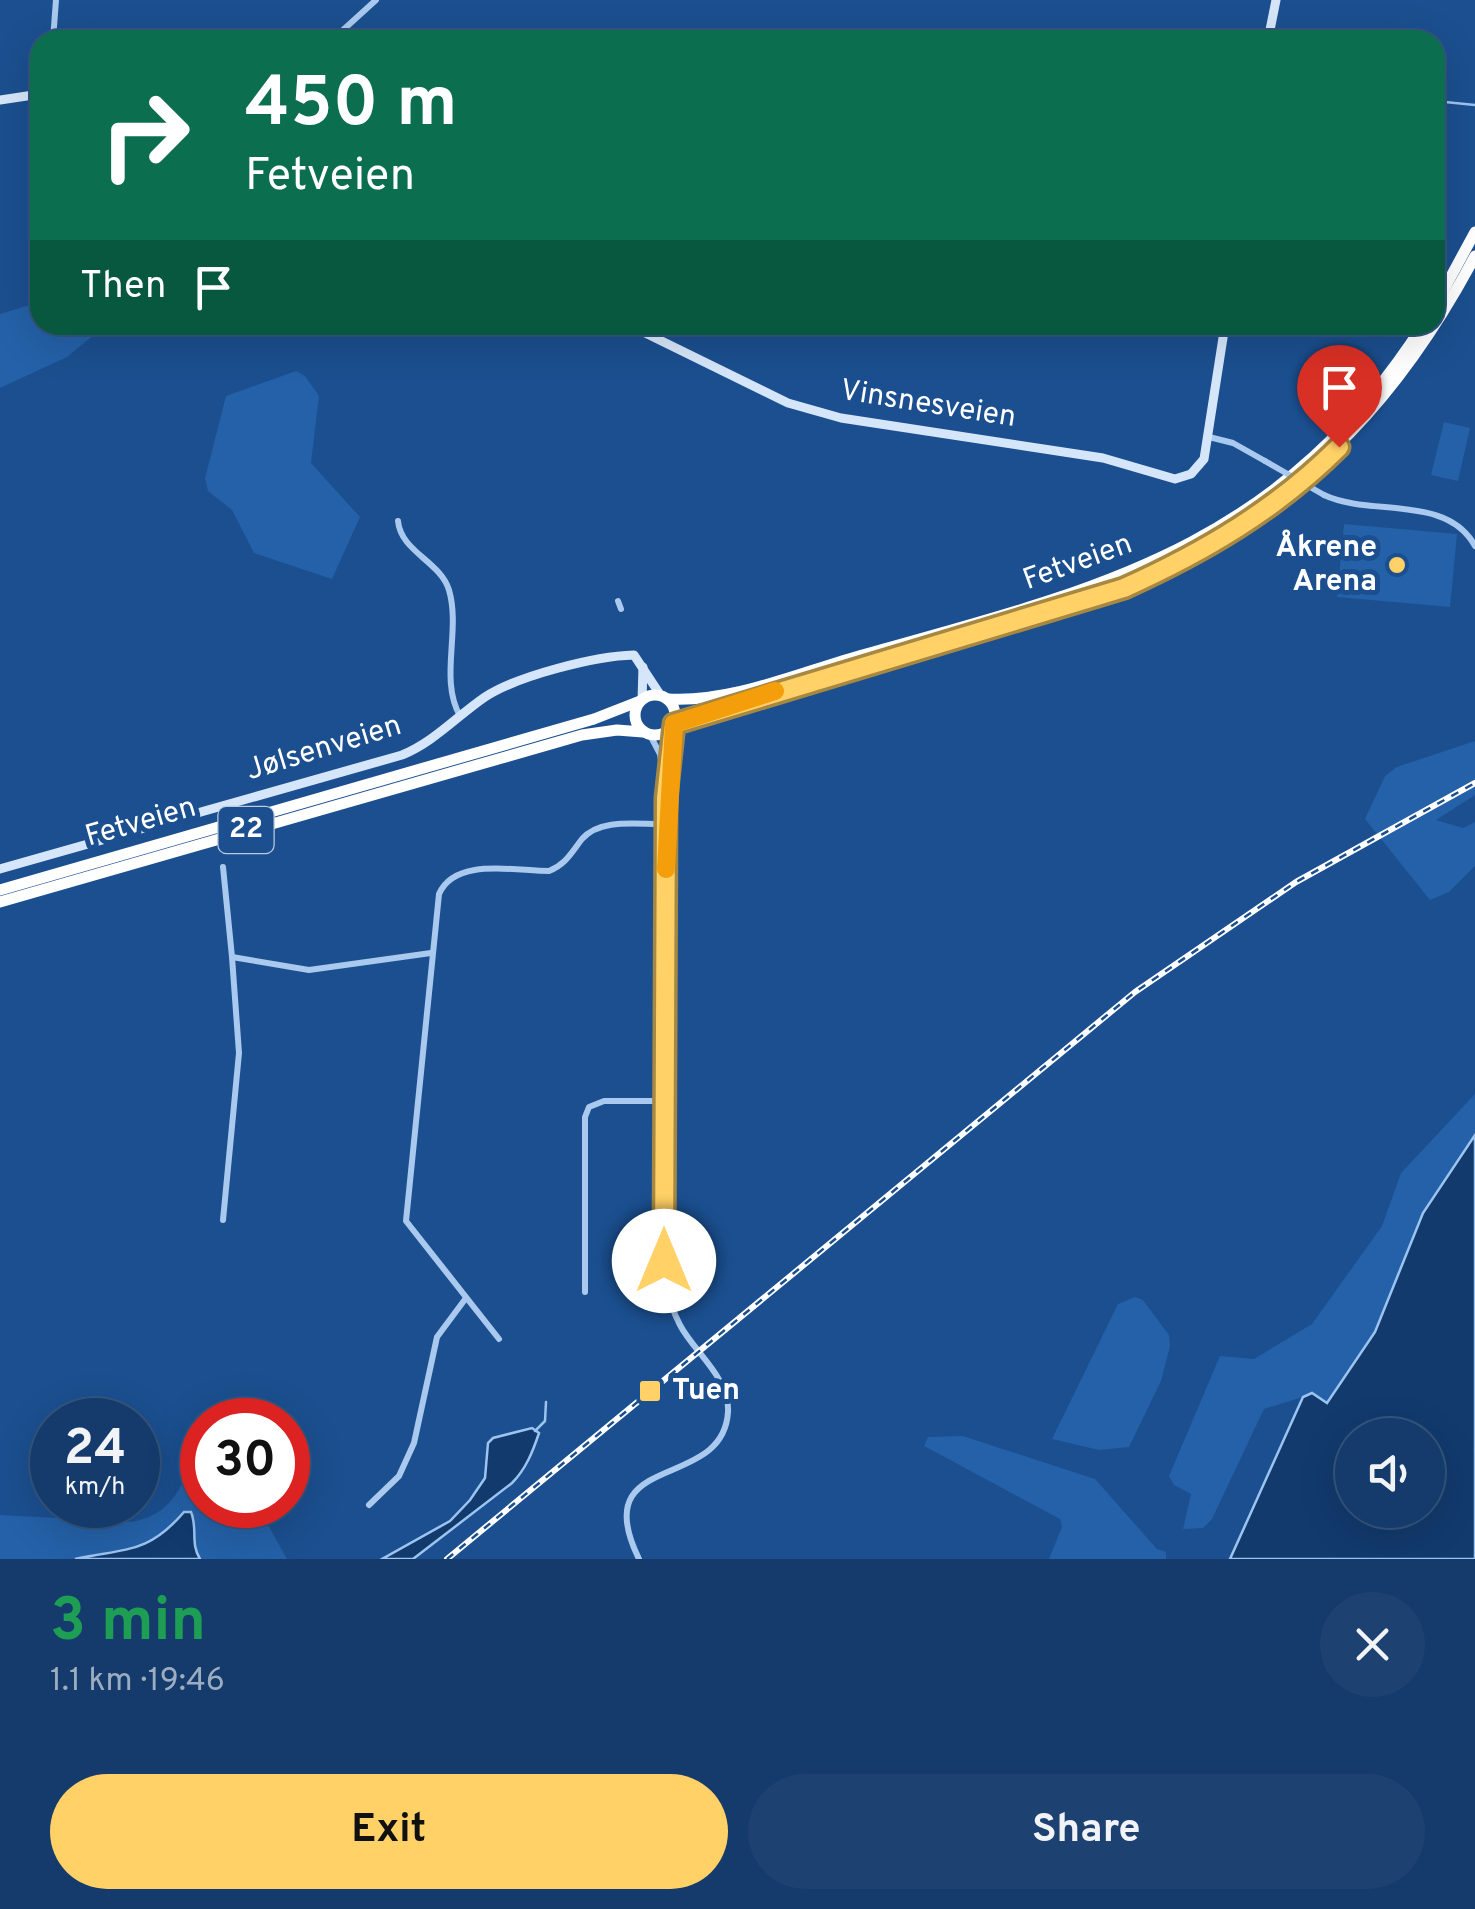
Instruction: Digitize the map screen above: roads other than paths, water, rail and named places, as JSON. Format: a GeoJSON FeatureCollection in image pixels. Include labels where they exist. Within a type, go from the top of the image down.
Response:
{"type":"FeatureCollection","features":[{"type":"Feature","properties":{"kind":"highway"},"geometry":{"type":"LineString","coordinates":[[1445,288],[1475,232]]}},
{"type":"Feature","properties":{"kind":"highway","name":"Fetveien"},"geometry":{"type":"LineString","coordinates":[[1445,307],[1475,256]]}},
{"type":"Feature","properties":{"kind":"highway","name":"Fetveien"},"geometry":{"type":"LineString","coordinates":[[664,698],[722,694],[1015,612],[1102,585],[1172,554],[1247,509],[1316,455],[1374,392],[1417,335]]}},
{"type":"Feature","properties":{"kind":"highway","name":"Fetveien"},"geometry":{"type":"LineString","coordinates":[[672,726],[726,705],[1083,604],[1191,557],[1284,496],[1339,447],[1416,356],[1428,335]]}},
{"type":"Feature","properties":{"kind":"highway"},"geometry":{"type":"LineString","coordinates":[[664,698],[675,710],[672,726]]}},
{"type":"Feature","properties":{"kind":"highway","name":"22"},"geometry":{"type":"LineString","coordinates":[[641,701],[664,698]]}},
{"type":"Feature","properties":{"kind":"highway"},"geometry":{"type":"LineString","coordinates":[[641,701],[635,718],[647,734]]}},
{"type":"Feature","properties":{"kind":"highway","name":"Fetveien"},"geometry":{"type":"LineString","coordinates":[[0,890],[594,719],[641,701]]}},
{"type":"Feature","properties":{"kind":"highway","name":"22"},"geometry":{"type":"LineString","coordinates":[[647,734],[672,726]]}},
{"type":"Feature","properties":{"kind":"highway","name":"Fetveien"},"geometry":{"type":"LineString","coordinates":[[0,902],[566,739],[606,730],[647,734]]}},
{"type":"Feature","properties":{"kind":"main road"},"geometry":{"type":"LineString","coordinates":[[1270,30],[1276,0]]}},
{"type":"Feature","properties":{"kind":"main road"},"geometry":{"type":"LineString","coordinates":[[0,100],[30,96]]}},
{"type":"Feature","properties":{"kind":"main road","name":"Vinsnesveien"},"geometry":{"type":"LineString","coordinates":[[649,335],[788,403],[841,418],[1103,458],[1175,479],[1192,474],[1200,465],[1208,437]]}},
{"type":"Feature","properties":{"kind":"main road"},"geometry":{"type":"LineString","coordinates":[[1208,437],[1223,335]]}},
{"type":"Feature","properties":{"kind":"main road","name":"Jølsenveien"},"geometry":{"type":"LineString","coordinates":[[0,870],[402,755],[494,692],[525,680],[631,654],[643,664]]}},
{"type":"Feature","properties":{"kind":"main road"},"geometry":{"type":"LineString","coordinates":[[643,664],[664,698]]}},
{"type":"Feature","properties":{"kind":"main road"},"geometry":{"type":"LineString","coordinates":[[641,701],[643,664]]}},
{"type":"Feature","properties":{"kind":"street"},"geometry":{"type":"LineString","coordinates":[[54,30],[56,0]]}},
{"type":"Feature","properties":{"kind":"street"},"geometry":{"type":"LineString","coordinates":[[343,30],[376,0]]}},
{"type":"Feature","properties":{"kind":"street"},"geometry":{"type":"LineString","coordinates":[[1208,437],[1233,443],[1324,495],[1450,519],[1468,532],[1475,546]]}},
{"type":"Feature","properties":{"kind":"street"},"geometry":{"type":"LineString","coordinates":[[398,521],[405,540],[435,567],[448,590],[451,692],[460,716]]}},
{"type":"Feature","properties":{"kind":"street"},"geometry":{"type":"LineString","coordinates":[[639,1559],[624,1518],[629,1498],[646,1482],[708,1450],[724,1428],[729,1406],[723,1387],[681,1328],[669,1300],[664,1261],[666,798],[672,726]]}},
{"type":"Feature","properties":{"kind":"street"},"geometry":{"type":"LineString","coordinates":[[647,734],[660,754],[666,798]]}},
{"type":"Feature","properties":{"kind":"street"},"geometry":{"type":"LineString","coordinates":[[499,1339],[406,1222],[437,901],[452,876],[474,870],[549,871],[561,866],[592,830],[608,825],[666,824]]}},
{"type":"Feature","properties":{"kind":"street"},"geometry":{"type":"LineString","coordinates":[[223,867],[239,1053],[223,1220]]}},
{"type":"Feature","properties":{"kind":"street"},"geometry":{"type":"LineString","coordinates":[[232,957],[309,970],[431,953]]}},
{"type":"Feature","properties":{"kind":"street"},"geometry":{"type":"LineString","coordinates":[[585,1292],[585,1117],[589,1107],[604,1101],[665,1101]]}},
{"type":"Feature","properties":{"kind":"street"},"geometry":{"type":"LineString","coordinates":[[369,1505],[400,1476],[414,1443],[437,1337],[466,1298]]}},
{"type":"Feature","properties":{"kind":"waterway"},"geometry":{"type":"LineString","coordinates":[[1445,102],[1475,105]]}},
{"type":"Feature","properties":{"kind":"waterway"},"geometry":{"type":"LineString","coordinates":[[535,1431],[545,1421],[546,1402]]}},
{"type":"Feature","properties":{"kind":"railway"},"geometry":{"type":"LineString","coordinates":[[447,1559],[1135,992],[1296,882],[1475,783]]}},
{"type":"Feature","properties":{"kind":"place","name":"Åkrene Arena"},"geometry":{"type":"Point","coordinates":[1397,565]}},
{"type":"Feature","properties":{"kind":"place","name":"Tuen"},"geometry":{"type":"Point","coordinates":[650,1391]}}]}
